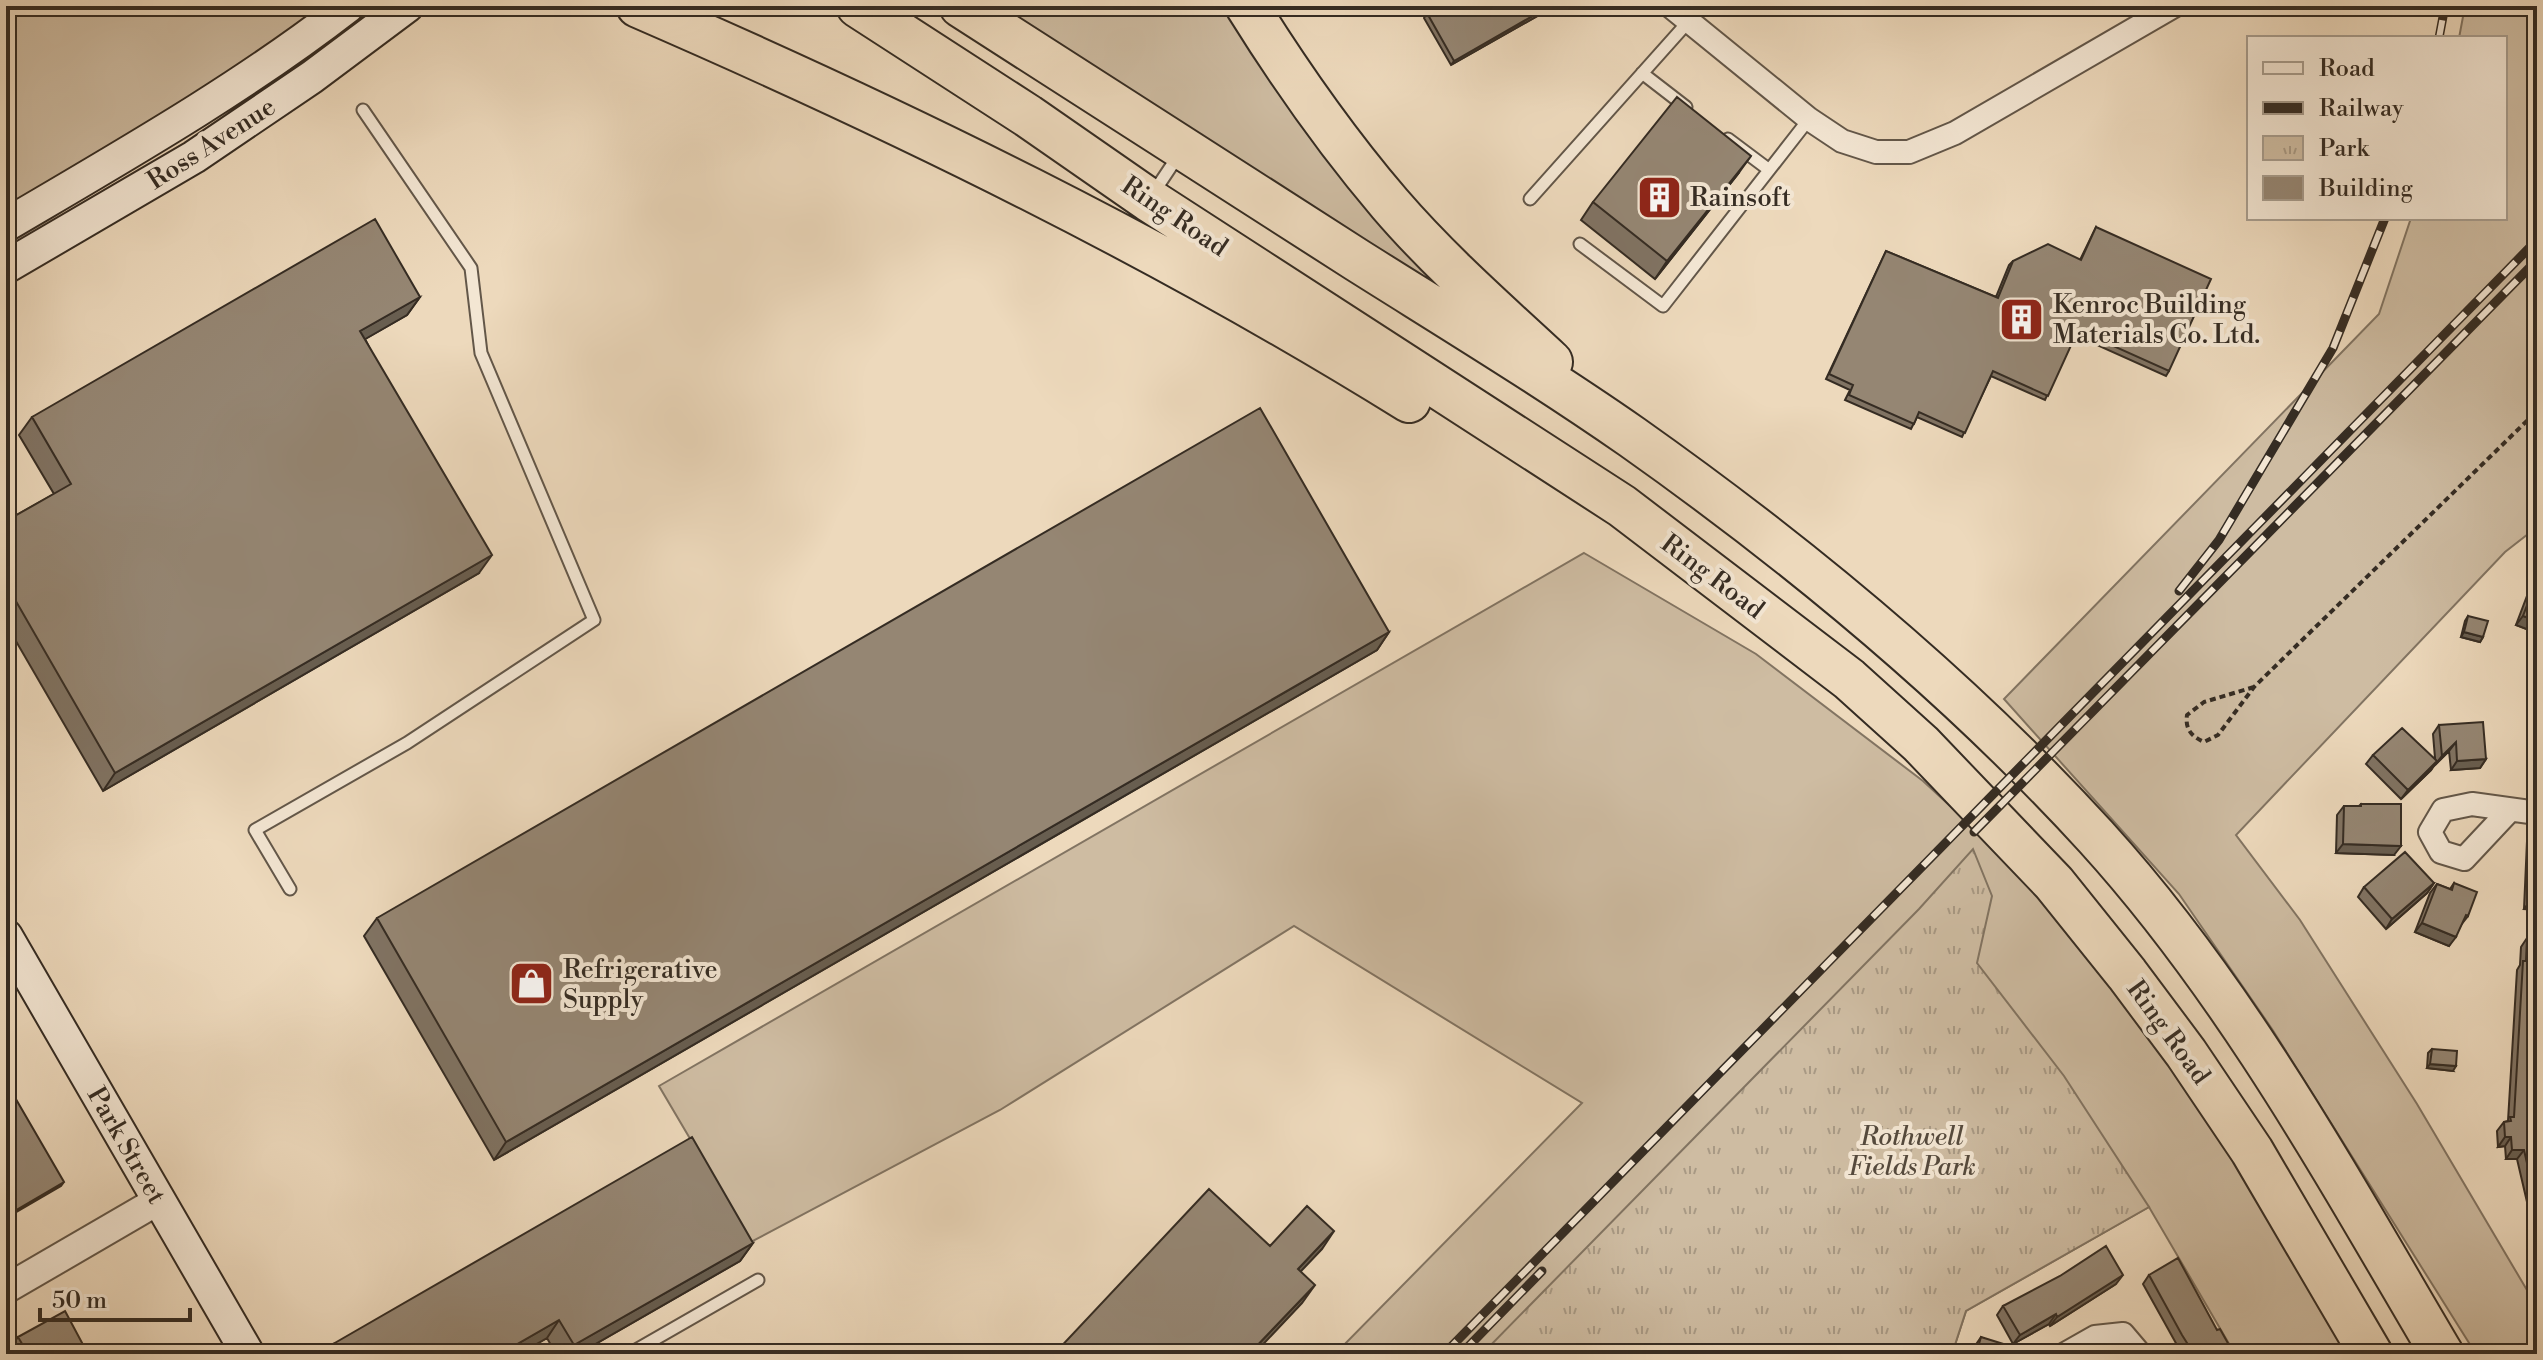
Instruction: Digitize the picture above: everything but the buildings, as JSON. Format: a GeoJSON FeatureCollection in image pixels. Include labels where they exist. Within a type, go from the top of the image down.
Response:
{"type":"FeatureCollection","features":[{"type":"Feature","properties":{"kind":"highway"},"geometry":{"type":"LineString","coordinates":[[638,6],[791,72],[985,165],[1176,267],[1382,384],[1774,623]]}},
{"type":"Feature","properties":{"kind":"highway","name":"Ring Road"},"geometry":{"type":"LineString","coordinates":[[858,6],[1028,116],[1149,200],[1622,506],[1849,679],[1921,744],[2054,883],[2186,1053],[2236,1127],[2371,1354]]}},
{"type":"Feature","properties":{"kind":"highway"},"geometry":{"type":"LineString","coordinates":[[961,6],[1627,434],[1745,519],[1862,612],[1966,705],[2096,837],[2176,932],[2242,1024],[2300,1115],[2442,1354]]}},
{"type":"Feature","properties":{"kind":"highway"},"geometry":{"type":"LineString","coordinates":[[1247,6],[1337,140],[1391,205],[1451,268],[1627,434]]}},
{"type":"Feature","properties":{"kind":"main road","name":"Ross Avenue"},"geometry":{"type":"LineString","coordinates":[[6,225],[182,121],[312,34],[348,6]]}},
{"type":"Feature","properties":{"kind":"main road","name":"Ross Avenue"},"geometry":{"type":"LineString","coordinates":[[6,267],[194,157],[312,77],[407,6]]}},
{"type":"Feature","properties":{"kind":"main road","name":"Park Street"},"geometry":{"type":"LineString","coordinates":[[6,936],[248,1354]]}},
{"type":"Feature","properties":{"kind":"street"},"geometry":{"type":"LineString","coordinates":[[1670,6],[1809,119],[1842,141],[1876,152],[1909,152],[1955,133],[2174,6]]}},
{"type":"Feature","properties":{"kind":"street"},"geometry":{"type":"LineString","coordinates":[[2509,811],[2537,813]]}},
{"type":"Feature","properties":{"kind":"street"},"geometry":{"type":"LineString","coordinates":[[6,1289],[159,1200]]}},
{"type":"Feature","properties":{"kind":"street"},"geometry":{"type":"LineString","coordinates":[[2065,1354],[2095,1337],[2123,1334],[2140,1354]]}},
{"type":"Feature","properties":{"kind":"lane"},"geometry":{"type":"LineString","coordinates":[[1530,199],[1688,22]]}},
{"type":"Feature","properties":{"kind":"lane"},"geometry":{"type":"LineString","coordinates":[[1642,73],[1693,111]]}},
{"type":"Feature","properties":{"kind":"lane"},"geometry":{"type":"LineString","coordinates":[[290,889],[255,830],[407,743],[594,620],[481,353],[471,268],[363,110]]}},
{"type":"Feature","properties":{"kind":"lane"},"geometry":{"type":"LineString","coordinates":[[1580,244],[1663,306],[1809,119]]}},
{"type":"Feature","properties":{"kind":"lane"},"geometry":{"type":"LineString","coordinates":[[1718,131],[1768,169]]}},
{"type":"Feature","properties":{"kind":"lane"},"geometry":{"type":"LineString","coordinates":[[1149,200],[1183,149]]}},
{"type":"Feature","properties":{"kind":"lane"},"geometry":{"type":"LineString","coordinates":[[629,1354],[758,1280]]}},
{"type":"Feature","properties":{"kind":"path"},"geometry":{"type":"LineString","coordinates":[[2254,687],[2204,702],[2195,708],[2187,715],[2186,724],[2192,737],[2204,742],[2218,735],[2254,687],[2537,411]]}},
{"type":"Feature","properties":{"kind":"green space"},"geometry":{"type":"Polygon","coordinates":[[[6,6],[325,6],[128,141],[6,210],[6,6]]]}},
{"type":"Feature","properties":{"kind":"green space"},"geometry":{"type":"Polygon","coordinates":[[[987,6],[1222,6],[1307,132],[1447,283],[1436,294],[987,6]]]}},
{"type":"Feature","properties":{"kind":"green space"},"geometry":{"type":"Polygon","coordinates":[[[2465,6],[2537,6],[2537,527],[2505,552],[2236,835],[2300,920],[2417,1104],[2537,1307],[2537,1354],[2476,1354],[2272,1029],[2179,894],[2004,699],[2379,314],[2410,220],[2507,220],[2507,36],[2459,36],[2465,6]]]}},
{"type":"Feature","properties":{"kind":"green space"},"geometry":{"type":"Polygon","coordinates":[[[1584,553],[1756,654],[1923,781],[2040,889],[2145,1029],[2233,1159],[2348,1354],[2235,1354],[2149,1207],[1966,1311],[1952,1354],[1335,1354],[1582,1103],[1294,926],[1000,1110],[751,1242],[659,1086],[1584,553]]]}},
{"type":"Feature","properties":{"kind":"green space","name":"Rothwell Fields Park"},"geometry":{"type":"Polygon","coordinates":[[[1973,849],[1992,896],[1977,963],[2064,1076],[2149,1207],[1966,1311],[1952,1354],[1482,1354],[1919,909],[1973,849]]]}},
{"type":"Feature","properties":{"kind":"railway"},"geometry":{"type":"LineString","coordinates":[[2439,36],[2445,6]]}},
{"type":"Feature","properties":{"kind":"railway"},"geometry":{"type":"LineString","coordinates":[[2179,591],[2219,540],[2333,348],[2384,220]]}},
{"type":"Feature","properties":{"kind":"railway"},"geometry":{"type":"LineString","coordinates":[[1444,1354],[2537,240]]}},
{"type":"Feature","properties":{"kind":"railway"},"geometry":{"type":"LineString","coordinates":[[1974,832],[2537,260]]}},
{"type":"Feature","properties":{"kind":"railway"},"geometry":{"type":"LineString","coordinates":[[1461,1354],[1542,1271]]}},
{"type":"Feature","properties":{"kind":"place","name":"Rainsoft"},"geometry":{"type":"Point","coordinates":[1659,197]}},
{"type":"Feature","properties":{"kind":"place","name":"Kenroc Building Materials Co. Ltd."},"geometry":{"type":"Point","coordinates":[2022,319]}},
{"type":"Feature","properties":{"kind":"place","name":"Refrigerative Supply"},"geometry":{"type":"Point","coordinates":[532,984]}}]}
